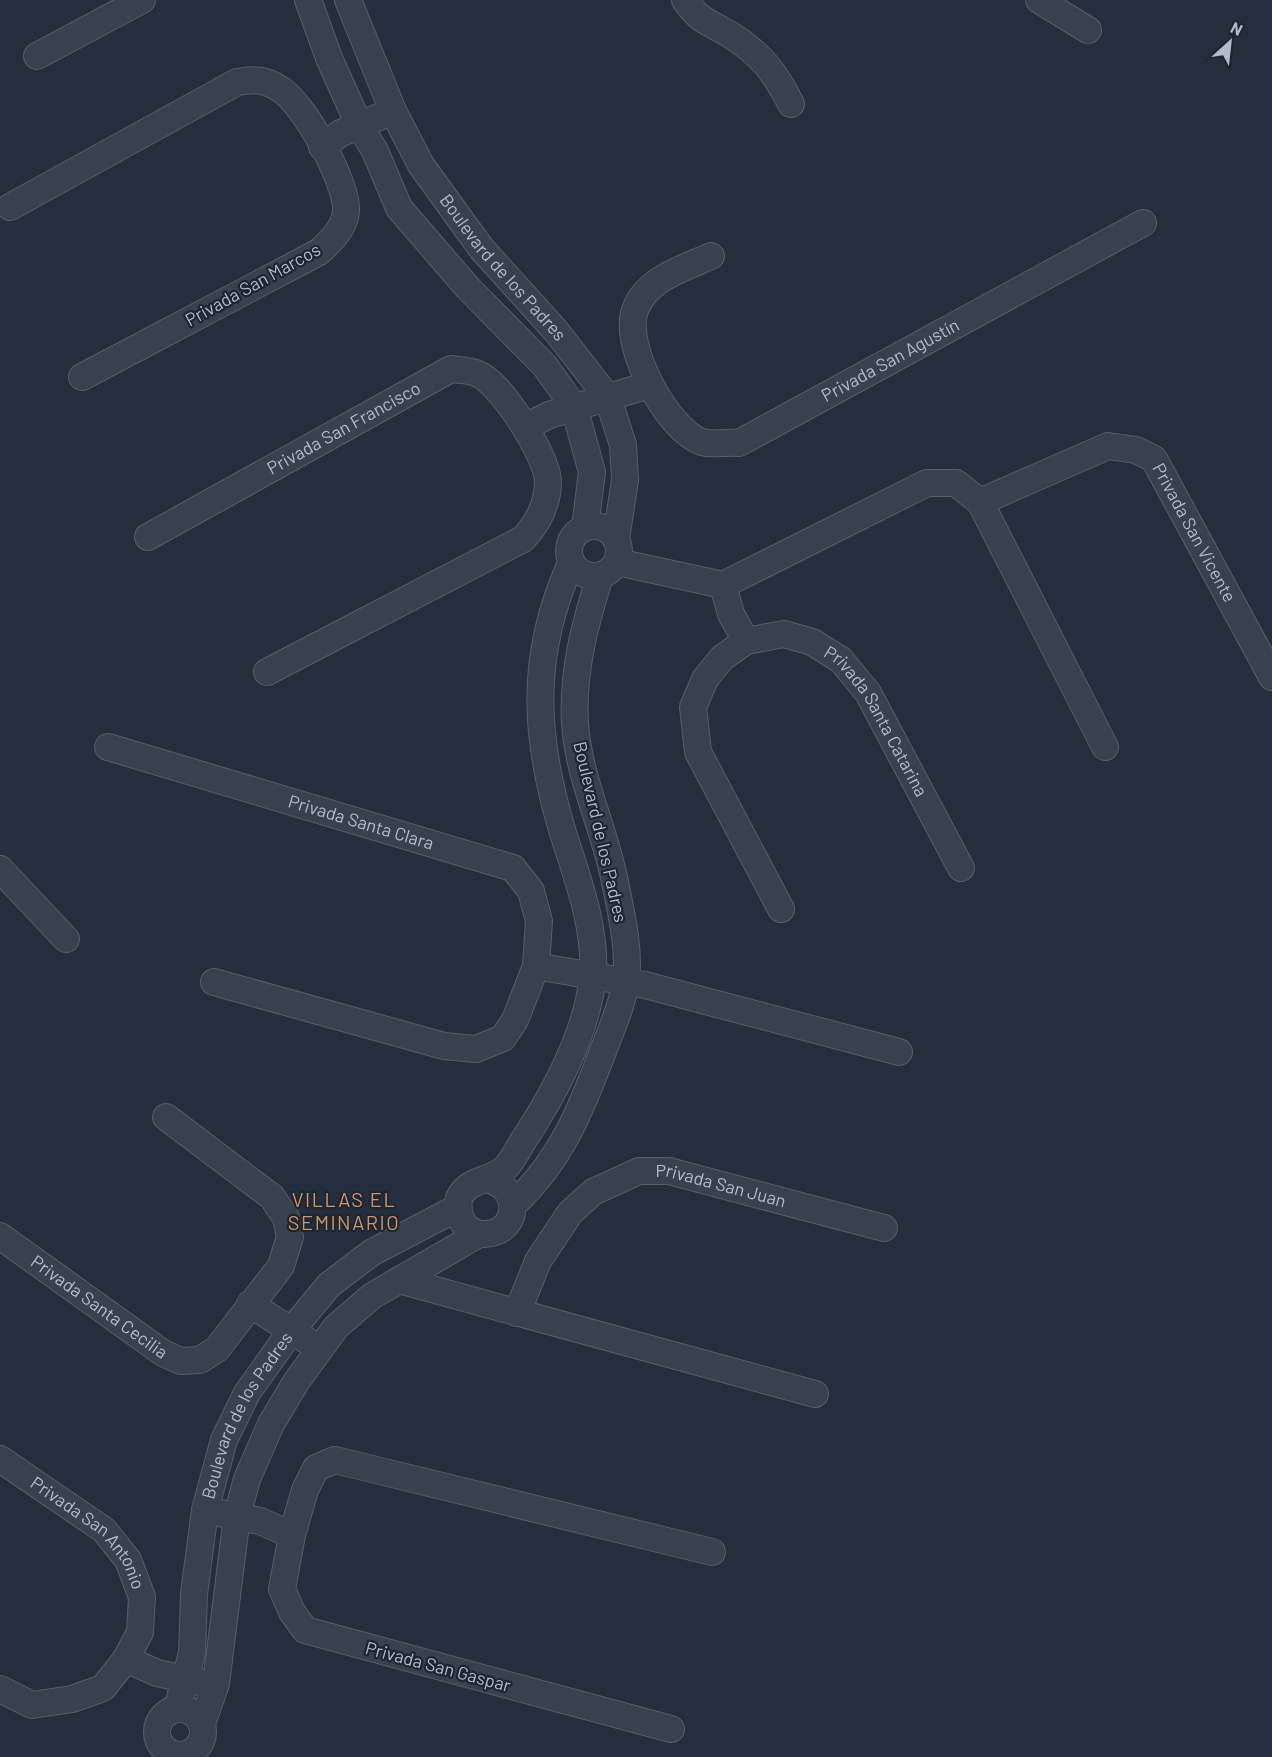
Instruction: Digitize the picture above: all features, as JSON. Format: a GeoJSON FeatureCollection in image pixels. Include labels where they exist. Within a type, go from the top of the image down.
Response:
{"type":"FeatureCollection","features":[{"type":"Feature","properties":{"kind":"street"},"geometry":{"type":"LineString","coordinates":[[37,56],[142,0]]}},
{"type":"Feature","properties":{"kind":"street","name":"Boulevard de los Padres"},"geometry":{"type":"LineString","coordinates":[[308,0],[329,58],[359,125],[375,151],[399,208],[468,288],[545,366],[574,406],[592,472],[585,528]]}},
{"type":"Feature","properties":{"kind":"street","name":"Boulevard de los Padres"},"geometry":{"type":"LineString","coordinates":[[348,0],[393,111],[421,165],[482,248],[556,331],[608,398],[623,445],[625,480],[611,559],[580,642],[575,724],[597,825],[615,879],[625,940],[626,981],[612,1028],[570,1133],[536,1183],[513,1205]]}},
{"type":"Feature","properties":{"kind":"street"},"geometry":{"type":"LineString","coordinates":[[685,0],[697,17],[730,34],[775,72],[791,104]]}},
{"type":"Feature","properties":{"kind":"street"},"geometry":{"type":"LineString","coordinates":[[1039,0],[1088,30]]}},
{"type":"Feature","properties":{"kind":"street","name":"Privada San Marcos"},"geometry":{"type":"LineString","coordinates":[[10,207],[237,81],[259,79],[281,89],[298,104],[344,188],[346,213],[336,236],[309,258],[82,377]]}},
{"type":"Feature","properties":{"kind":"street"},"geometry":{"type":"LineString","coordinates":[[322,147],[359,125],[393,111]]}},
{"type":"Feature","properties":{"kind":"street","name":"Privada San Agustín"},"geometry":{"type":"LineString","coordinates":[[711,256],[648,288],[634,310],[633,341],[649,384],[679,425],[702,442],[739,443],[1143,223]]}},
{"type":"Feature","properties":{"kind":"street","name":"Privada San Francisco"},"geometry":{"type":"LineString","coordinates":[[148,537],[451,369],[479,374],[497,387],[526,427],[548,477],[546,498],[537,523],[523,539],[267,672]]}},
{"type":"Feature","properties":{"kind":"street"},"geometry":{"type":"LineString","coordinates":[[526,427],[574,406],[608,398],[649,384]]}},
{"type":"Feature","properties":{"kind":"street","name":"Privada San Vicente"},"geometry":{"type":"LineString","coordinates":[[980,502],[1108,446],[1136,450],[1154,459],[1272,676]]}},
{"type":"Feature","properties":{"kind":"street"},"geometry":{"type":"LineString","coordinates":[[611,559],[603,528],[585,528],[572,538],[569,546],[571,563],[584,575],[611,559],[723,585],[927,483],[956,483],[980,502],[1105,747]]}},
{"type":"Feature","properties":{"kind":"street","name":"Boulevard de los Padres"},"geometry":{"type":"LineString","coordinates":[[488,1179],[506,1168],[563,1075],[581,1023],[593,975],[592,947],[581,890],[544,761],[540,713],[541,663],[557,594],[571,563]]}},
{"type":"Feature","properties":{"kind":"street"},"geometry":{"type":"LineString","coordinates":[[723,585],[731,614],[746,641]]}},
{"type":"Feature","properties":{"kind":"street","name":"Privada Santa Catarina"},"geometry":{"type":"LineString","coordinates":[[781,909],[698,752],[693,707],[705,679],[722,658],[746,641],[784,634],[812,642],[841,660],[868,693],[961,868]]}},
{"type":"Feature","properties":{"kind":"street","name":"Privada Santa Clara"},"geometry":{"type":"LineString","coordinates":[[108,747],[513,868],[531,891],[539,921],[536,966],[515,1020],[503,1038],[476,1049],[444,1046],[214,982]]}},
{"type":"Feature","properties":{"kind":"street"},"geometry":{"type":"LineString","coordinates":[[0,868],[66,939]]}},
{"type":"Feature","properties":{"kind":"street"},"geometry":{"type":"LineString","coordinates":[[536,966],[626,981],[899,1052]]}},
{"type":"Feature","properties":{"kind":"street","name":"Privada Santa Cecilia"},"geometry":{"type":"LineString","coordinates":[[0,1236],[163,1353],[182,1361],[200,1360],[217,1349],[280,1266],[290,1237],[286,1218],[272,1197],[166,1118]]}},
{"type":"Feature","properties":{"kind":"street","name":"Privada San Juan"},"geometry":{"type":"LineString","coordinates":[[517,1312],[538,1261],[570,1213],[593,1192],[639,1171],[669,1171],[884,1228]]}},
{"type":"Feature","properties":{"kind":"street"},"geometry":{"type":"LineString","coordinates":[[488,1179],[505,1187],[513,1205],[513,1213],[503,1228],[488,1235],[479,1234],[464,1226],[457,1208],[463,1190],[478,1180],[488,1179]]}},
{"type":"Feature","properties":{"kind":"street","name":"Boulevard de los Padres"},"geometry":{"type":"LineString","coordinates":[[177,1709],[192,1653],[194,1594],[205,1510],[229,1430],[247,1393],[291,1330],[329,1285],[371,1253],[457,1208]]}},
{"type":"Feature","properties":{"kind":"street","name":"Boulevard de los Padres"},"geometry":{"type":"LineString","coordinates":[[202,1723],[216,1684],[237,1516],[247,1479],[271,1424],[319,1349],[336,1327],[372,1296],[479,1234]]}},
{"type":"Feature","properties":{"kind":"street"},"geometry":{"type":"LineString","coordinates":[[399,1280],[815,1394]]}},
{"type":"Feature","properties":{"kind":"street"},"geometry":{"type":"LineString","coordinates":[[250,1304],[319,1349]]}},
{"type":"Feature","properties":{"kind":"street","name":"Privada San Antonio"},"geometry":{"type":"LineString","coordinates":[[0,1459],[104,1530],[128,1560],[142,1598],[140,1632],[126,1659],[103,1688],[72,1700],[32,1705],[0,1689]]}},
{"type":"Feature","properties":{"kind":"street","name":"Privada San Gaspar"},"geometry":{"type":"LineString","coordinates":[[671,1728],[305,1630],[292,1612],[282,1589],[292,1535],[305,1490],[316,1468],[335,1460],[712,1552]]}},
{"type":"Feature","properties":{"kind":"street"},"geometry":{"type":"LineString","coordinates":[[205,1510],[260,1521],[292,1535]]}},
{"type":"Feature","properties":{"kind":"street"},"geometry":{"type":"LineString","coordinates":[[126,1659],[157,1673],[216,1684]]}},
{"type":"Feature","properties":{"kind":"street"},"geometry":{"type":"LineString","coordinates":[[177,1709],[192,1712],[202,1723],[204,1730],[200,1744],[187,1755],[157,1751],[157,1730],[164,1716],[177,1709]]}},
{"type":"Feature","properties":{"kind":"district","name":"VILLAS EL SEMINARIO"},"geometry":{"type":"Point","coordinates":[344,1212]}}]}
